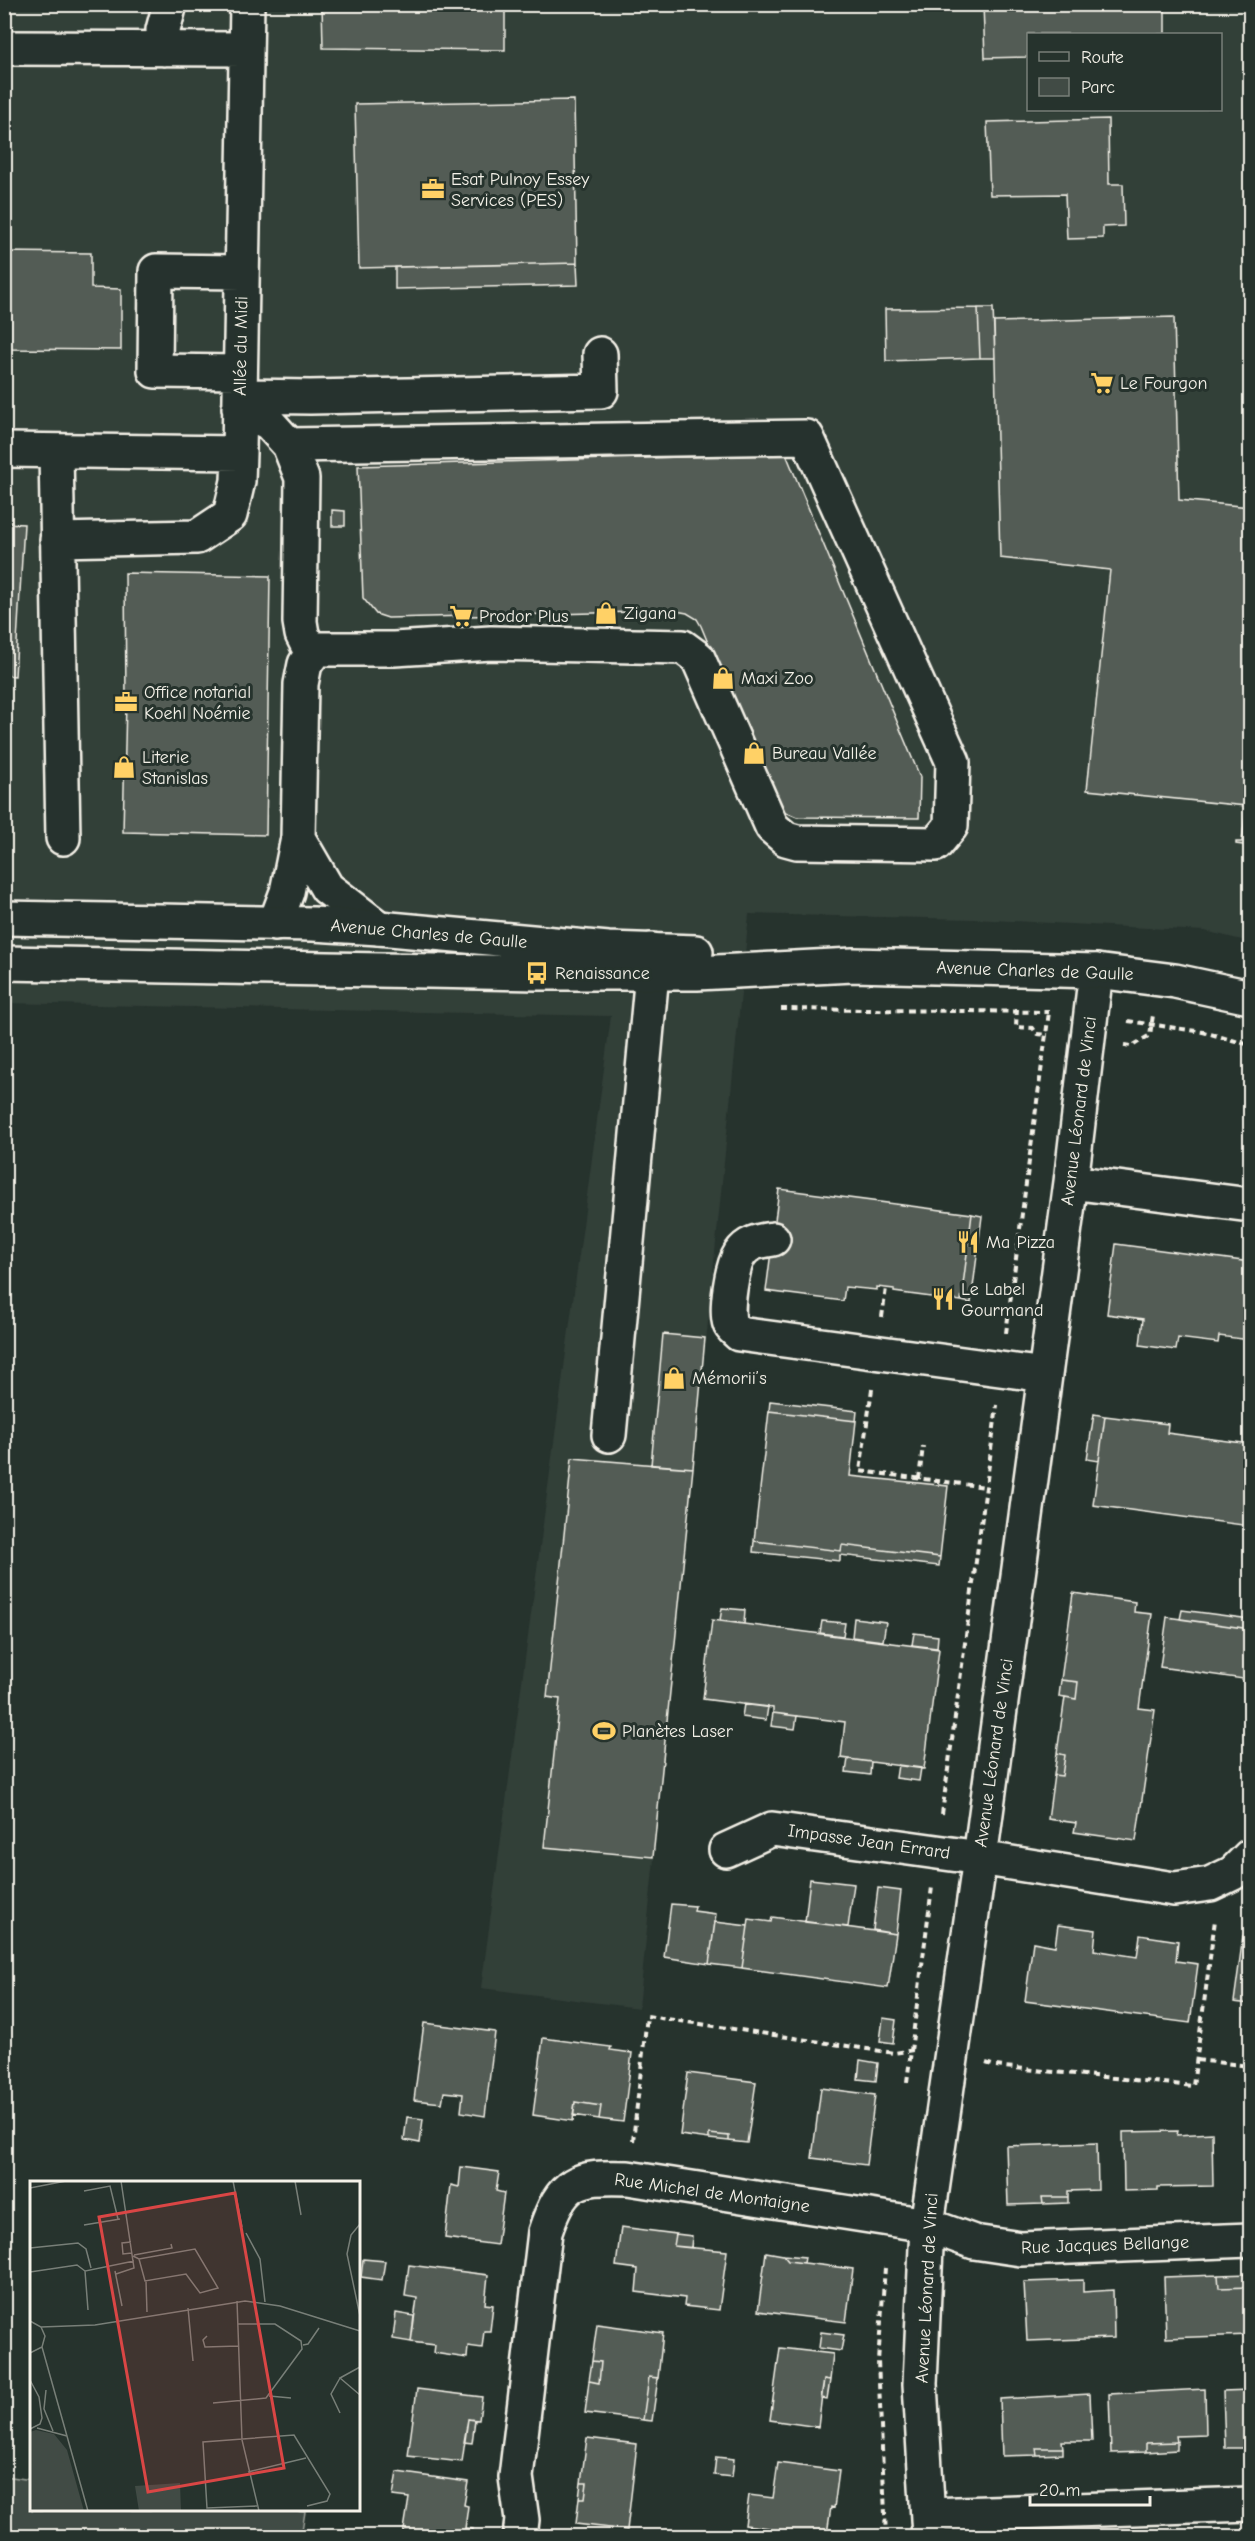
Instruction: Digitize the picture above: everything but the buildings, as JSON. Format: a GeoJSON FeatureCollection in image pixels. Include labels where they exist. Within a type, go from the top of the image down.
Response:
{"type":"FeatureCollection","features":[{"type":"Feature","properties":{"kind":"street"},"geometry":{"type":"LineString","coordinates":[[164,49],[163,30],[170,4]]}},
{"type":"Feature","properties":{"kind":"street","name":"Allée du Midi"},"geometry":{"type":"LineString","coordinates":[[57,540],[197,537],[230,515],[238,481],[239,453],[247,4]]}},
{"type":"Feature","properties":{"kind":"street"},"geometry":{"type":"LineString","coordinates":[[4,48],[246,49]]}},
{"type":"Feature","properties":{"kind":"street"},"geometry":{"type":"LineString","coordinates":[[242,272],[156,271],[154,371],[240,392],[601,391],[600,354]]}},
{"type":"Feature","properties":{"kind":"street"},"geometry":{"type":"LineString","coordinates":[[240,392],[289,445],[302,478],[302,634],[308,646],[316,649],[394,649],[491,643],[683,647],[698,658],[771,827],[786,839],[797,842],[936,844],[951,826],[953,762],[807,437],[289,445]]}},
{"type":"Feature","properties":{"kind":"street"},"geometry":{"type":"LineString","coordinates":[[4,450],[239,453]]}},
{"type":"Feature","properties":{"kind":"street"},"geometry":{"type":"LineString","coordinates":[[56,451],[63,838]]}},
{"type":"Feature","properties":{"kind":"street"},"geometry":{"type":"LineString","coordinates":[[48,964],[83,948],[218,952],[242,946],[261,936],[274,924],[287,892],[298,838],[301,684],[305,664],[316,649]]}},
{"type":"Feature","properties":{"kind":"street"},"geometry":{"type":"LineString","coordinates":[[298,838],[327,888],[379,928]]}},
{"type":"Feature","properties":{"kind":"street","name":"Avenue Charles de Gaulle"},"geometry":{"type":"LineString","coordinates":[[4,918],[379,928],[505,940],[652,962]]}},
{"type":"Feature","properties":{"kind":"street","name":"Avenue Charles de Gaulle"},"geometry":{"type":"LineString","coordinates":[[4,963],[537,973],[757,952],[853,965],[1096,971],[1175,981],[1251,997]]}},
{"type":"Feature","properties":{"kind":"street"},"geometry":{"type":"LineString","coordinates":[[609,1435],[652,962]]}},
{"type":"Feature","properties":{"kind":"street","name":"Avenue Léonard de Vinci"},"geometry":{"type":"LineString","coordinates":[[928,2526],[920,2384],[927,2225],[980,1858],[1071,1182],[1096,971]]}},
{"type":"Feature","properties":{"kind":"street"},"geometry":{"type":"LineString","coordinates":[[1071,1182],[1251,1205]]}},
{"type":"Feature","properties":{"kind":"street"},"geometry":{"type":"LineString","coordinates":[[773,1239],[754,1241],[741,1252],[734,1265],[728,1313],[730,1326],[739,1334],[1045,1375]]}},
{"type":"Feature","properties":{"kind":"street","name":"Impasse Jean Errard"},"geometry":{"type":"LineString","coordinates":[[726,1850],[772,1829],[980,1858],[1174,1889],[1236,1874]]}},
{"type":"Feature","properties":{"kind":"street","name":"Rue Michel de Montaigne"},"geometry":{"type":"LineString","coordinates":[[520,2536],[522,2520],[516,2477],[545,2232],[555,2203],[574,2184],[594,2177],[628,2178],[927,2225]]}},
{"type":"Feature","properties":{"kind":"street","name":"Rue Jacques Bellange"},"geometry":{"type":"LineString","coordinates":[[927,2225],[974,2242],[1021,2249],[1251,2240]]}},
{"type":"Feature","properties":{"kind":"street"},"geometry":{"type":"LineString","coordinates":[[928,2526],[1251,2504]]}},
{"type":"Feature","properties":{"kind":"path"},"geometry":{"type":"LineString","coordinates":[[886,1288],[859,1474],[986,1487]]}},
{"type":"Feature","properties":{"kind":"path"},"geometry":{"type":"LineString","coordinates":[[919,1479],[923,1446]]}},
{"type":"Feature","properties":{"kind":"path"},"geometry":{"type":"LineString","coordinates":[[628,2178],[647,2016],[894,2054],[954,2048],[995,2066],[1193,2086],[1215,1916],[1236,1874]]}},
{"type":"Feature","properties":{"kind":"path"},"geometry":{"type":"LineString","coordinates":[[1197,2060],[1251,2066]]}},
{"type":"Feature","properties":{"kind":"shaded area"},"geometry":{"type":"Polygon","coordinates":[[[5,5],[1250,5],[1250,942],[1205,931],[974,919],[749,914],[639,2008],[481,1988],[611,1016],[5,1003],[5,5]]]}},
{"type":"Feature","properties":{"kind":"green space"},"geometry":{"type":"Polygon","coordinates":[[[5,2476],[30,2480],[30,2511],[305,2512],[301,2536],[5,2536],[5,2476]]]}},
{"type":"Feature","properties":{"kind":"place","name":"Esat Pulnoy Essey Services (PES)"},"geometry":{"type":"Point","coordinates":[433,189]}},
{"type":"Feature","properties":{"kind":"place","name":"Le Fourgon"},"geometry":{"type":"Point","coordinates":[1102,383]}},
{"type":"Feature","properties":{"kind":"place","name":"Zigana"},"geometry":{"type":"Point","coordinates":[606,613]}},
{"type":"Feature","properties":{"kind":"place","name":"Prodor Plus"},"geometry":{"type":"Point","coordinates":[461,616]}},
{"type":"Feature","properties":{"kind":"place","name":"Maxi Zoo"},"geometry":{"type":"Point","coordinates":[723,678]}},
{"type":"Feature","properties":{"kind":"place","name":"Office notarial Koehl Noémie"},"geometry":{"type":"Point","coordinates":[126,702]}},
{"type":"Feature","properties":{"kind":"place","name":"Bureau Vallée"},"geometry":{"type":"Point","coordinates":[754,753]}},
{"type":"Feature","properties":{"kind":"place","name":"Literie Stanislas"},"geometry":{"type":"Point","coordinates":[124,767]}},
{"type":"Feature","properties":{"kind":"place","name":"Renaissance"},"geometry":{"type":"Point","coordinates":[537,973]}},
{"type":"Feature","properties":{"kind":"place","name":"Ma Pizza"},"geometry":{"type":"Point","coordinates":[968,1242]}},
{"type":"Feature","properties":{"kind":"place","name":"Le Label Gourmand"},"geometry":{"type":"Point","coordinates":[943,1299]}},
{"type":"Feature","properties":{"kind":"place","name":"Mémorii’s"},"geometry":{"type":"Point","coordinates":[674,1378]}},
{"type":"Feature","properties":{"kind":"place","name":"Planètes Laser"},"geometry":{"type":"Point","coordinates":[604,1731]}}]}
